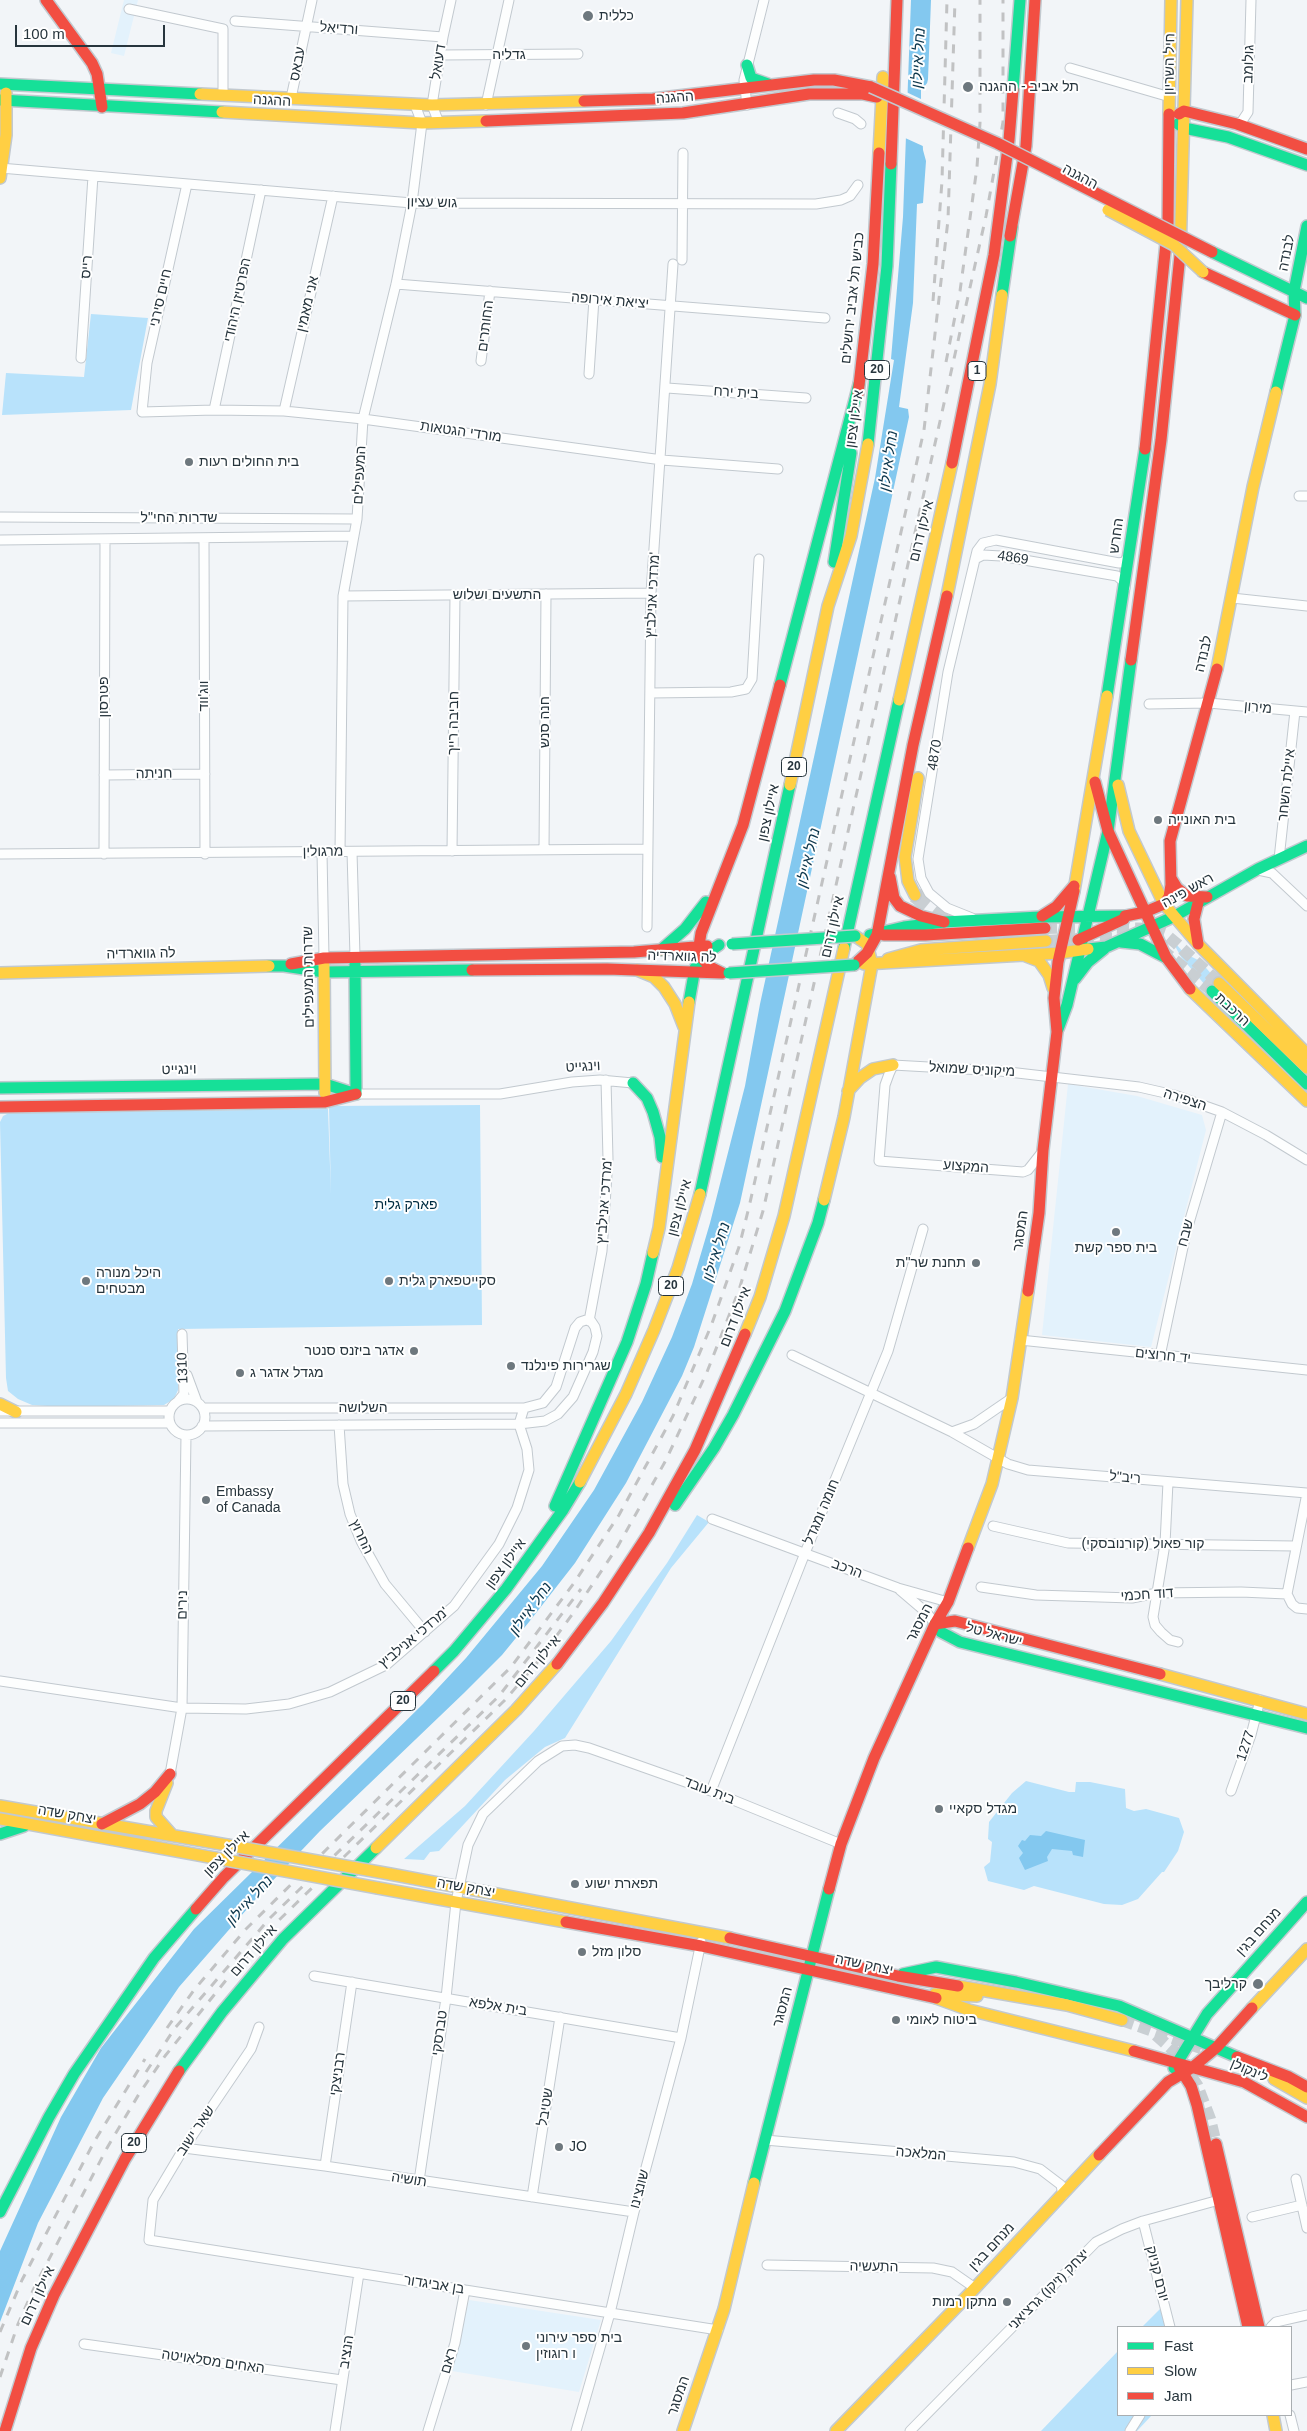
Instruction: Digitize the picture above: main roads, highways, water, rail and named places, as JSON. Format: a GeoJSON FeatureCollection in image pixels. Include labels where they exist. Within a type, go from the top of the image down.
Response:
{"type":"FeatureCollection","features":[{"type":"Feature","properties":{"kind":"main road"},"geometry":{"type":"LineString","coordinates":[[46,0],[63,26],[92,63],[97,74],[102,107]]}},
{"type":"Feature","properties":{"kind":"main road","name":"כביש תל אביב ירושלים"},"geometry":{"type":"LineString","coordinates":[[828,606],[860,384],[873,264],[886,0]]}},
{"type":"Feature","properties":{"kind":"main road","name":"איילון צפון"},"geometry":{"type":"LineString","coordinates":[[0,2212],[74,2074],[154,1958],[224,1877],[454,1651],[493,1606],[532,1554],[576,1489],[626,1394],[663,1308],[690,1232],[760,928],[828,606],[851,536],[873,409],[887,266],[897,0]]}},
{"type":"Feature","properties":{"kind":"main road","name":"איילון דרום"},"geometry":{"type":"LineString","coordinates":[[4,2431],[31,2348],[54,2295],[125,2158],[156,2105],[203,2037],[284,1939],[536,1689],[575,1641],[610,1593],[653,1527],[705,1431],[744,1339],[773,1257],[813,1087],[922,595],[942,516],[994,255],[1010,140],[1020,0]]}},
{"type":"Feature","properties":{"kind":"main road","name":"1"},"geometry":{"type":"LineString","coordinates":[[942,516],[1012,227],[1026,146],[1035,0]]}},
{"type":"Feature","properties":{"kind":"main road","name":"חיל השריון"},"geometry":{"type":"LineString","coordinates":[[1170,118],[1171,0]]}},
{"type":"Feature","properties":{"kind":"main road","name":"חיל השריון"},"geometry":{"type":"LineString","coordinates":[[1184,128],[1187,0]]}},
{"type":"Feature","properties":{"kind":"main road"},"geometry":{"type":"LineString","coordinates":[[747,65],[751,78],[770,84]]}},
{"type":"Feature","properties":{"kind":"main road","name":"ההגנה"},"geometry":{"type":"LineString","coordinates":[[2,84],[415,105],[486,105],[653,99],[744,89],[770,84],[834,80],[874,92],[992,141],[1212,252],[1306,295]]}},
{"type":"Feature","properties":{"kind":"main road"},"geometry":{"type":"LineString","coordinates":[[0,168],[6,135],[2,84]]}},
{"type":"Feature","properties":{"kind":"main road","name":"ההגנה"},"geometry":{"type":"LineString","coordinates":[[3,100],[102,107],[440,123],[666,114],[747,105],[809,94],[863,94],[874,92],[1082,195],[1174,245],[1203,272],[1295,314]]}},
{"type":"Feature","properties":{"kind":"main road"},"geometry":{"type":"LineString","coordinates":[[1304,147],[1237,124],[1184,111],[1170,118],[1184,128],[1228,137],[1307,165]]}},
{"type":"Feature","properties":{"kind":"main road","name":"החרש"},"geometry":{"type":"LineString","coordinates":[[1060,953],[1078,879],[1093,774],[1125,588],[1151,403],[1168,223],[1170,118]]}},
{"type":"Feature","properties":{"kind":"main road"},"geometry":{"type":"LineString","coordinates":[[1079,951],[1108,831],[1162,440],[1179,276],[1184,128]]}},
{"type":"Feature","properties":{"kind":"main road"},"geometry":{"type":"LineString","coordinates":[[0,160],[0,178]]}},
{"type":"Feature","properties":{"kind":"main road","name":"לבנדה"},"geometry":{"type":"LineString","coordinates":[[1164,904],[1171,892],[1170,841],[1209,703],[1232,598],[1253,487],[1295,314],[1294,291],[1307,226]]}},
{"type":"Feature","properties":{"kind":"main road"},"geometry":{"type":"LineString","coordinates":[[854,965],[870,950],[877,935],[913,745],[942,623],[990,384],[1012,227]]}},
{"type":"Feature","properties":{"kind":"main road"},"geometry":{"type":"LineString","coordinates":[[1275,282],[1288,280],[1299,270]]}},
{"type":"Feature","properties":{"kind":"main road","name":"לבנדה"},"geometry":{"type":"LineString","coordinates":[[1295,314],[1306,295]]}},
{"type":"Feature","properties":{"kind":"main road"},"geometry":{"type":"LineString","coordinates":[[726,973],[710,967],[702,958],[699,946],[703,927],[743,825],[860,384]]}},
{"type":"Feature","properties":{"kind":"main road"},"geometry":{"type":"LineString","coordinates":[[915,896],[908,881],[905,857],[942,623]]}},
{"type":"Feature","properties":{"kind":"main road","name":"הרכבת"},"geometry":{"type":"LineString","coordinates":[[1093,774],[1108,831],[1166,957],[1180,978],[1201,1002],[1307,1101]]}},
{"type":"Feature","properties":{"kind":"main road","name":"הרכבת"},"geometry":{"type":"LineString","coordinates":[[1116,775],[1129,831],[1164,904],[1173,917],[1198,944],[1307,1054]]}},
{"type":"Feature","properties":{"kind":"main road","name":"ראש פינה"},"geometry":{"type":"LineString","coordinates":[[1079,951],[1106,947],[1152,927],[1307,846]]}},
{"type":"Feature","properties":{"kind":"main road"},"geometry":{"type":"LineString","coordinates":[[890,867],[891,887],[900,906],[927,919],[944,922]]}},
{"type":"Feature","properties":{"kind":"main road"},"geometry":{"type":"LineString","coordinates":[[1170,876],[1177,888],[1187,896],[1203,900],[1194,919],[1198,944]]}},
{"type":"Feature","properties":{"kind":"main road"},"geometry":{"type":"LineString","coordinates":[[1040,917],[1061,903],[1078,879]]}},
{"type":"Feature","properties":{"kind":"main road"},"geometry":{"type":"LineString","coordinates":[[661,950],[691,922],[720,881]]}},
{"type":"Feature","properties":{"kind":"main road"},"geometry":{"type":"LineString","coordinates":[[1070,917],[1131,915],[1145,912],[1164,904]]}},
{"type":"Feature","properties":{"kind":"main road"},"geometry":{"type":"LineString","coordinates":[[1060,953],[1083,937],[1131,915]]}},
{"type":"Feature","properties":{"kind":"main road","name":"לה גווארדיה"},"geometry":{"type":"LineString","coordinates":[[284,966],[324,958],[355,956],[661,950],[877,935],[904,926],[944,922],[1070,917]]}},
{"type":"Feature","properties":{"kind":"main road"},"geometry":{"type":"LineString","coordinates":[[877,935],[925,936],[1044,928]]}},
{"type":"Feature","properties":{"kind":"main road"},"geometry":{"type":"LineString","coordinates":[[610,1593],[692,1482],[714,1448],[760,1363],[799,1276],[818,1223],[833,1164],[872,964],[870,950],[863,941],[855,936]]}},
{"type":"Feature","properties":{"kind":"main road"},"geometry":{"type":"LineString","coordinates":[[872,964],[920,950],[1046,941]]}},
{"type":"Feature","properties":{"kind":"main road"},"geometry":{"type":"LineString","coordinates":[[1119,942],[1140,944],[1166,957]]}},
{"type":"Feature","properties":{"kind":"main road"},"geometry":{"type":"LineString","coordinates":[[532,1554],[600,1409],[627,1342],[654,1254],[664,1192],[684,1029],[694,973],[702,958],[719,945]]}},
{"type":"Feature","properties":{"kind":"main road"},"geometry":{"type":"LineString","coordinates":[[1070,987],[1081,969],[1106,947]]}},
{"type":"Feature","properties":{"kind":"main road","name":"לה גווארדיה"},"geometry":{"type":"LineString","coordinates":[[0,973],[284,966],[324,972],[637,970],[726,973],[1024,956],[1079,951]]}},
{"type":"Feature","properties":{"kind":"main road","name":"המסגר"},"geometry":{"type":"LineString","coordinates":[[683,2431],[718,2330],[764,2140],[841,1844],[874,1758],[935,1624],[948,1602],[992,1484],[1012,1398],[1039,1214],[1043,1150],[1057,1032],[1067,1005],[1079,951]]}},
{"type":"Feature","properties":{"kind":"main road","name":"המסגר"},"geometry":{"type":"LineString","coordinates":[[1057,1032],[1054,998],[1060,953]]}},
{"type":"Feature","properties":{"kind":"main road"},"geometry":{"type":"LineString","coordinates":[[355,956],[356,1094]]}},
{"type":"Feature","properties":{"kind":"main road"},"geometry":{"type":"LineString","coordinates":[[1024,956],[1035,958],[1043,966],[1051,980],[1054,998]]}},
{"type":"Feature","properties":{"kind":"main road","name":"שדרות המעפילים"},"geometry":{"type":"LineString","coordinates":[[324,958],[325,1102]]}},
{"type":"Feature","properties":{"kind":"main road"},"geometry":{"type":"LineString","coordinates":[[637,970],[654,977],[664,987],[678,1010],[684,1029]]}},
{"type":"Feature","properties":{"kind":"main road"},"geometry":{"type":"LineString","coordinates":[[0,982],[14,972]]}},
{"type":"Feature","properties":{"kind":"main road"},"geometry":{"type":"LineString","coordinates":[[1307,1068],[1216,987],[1307,1084]]}},
{"type":"Feature","properties":{"kind":"main road"},"geometry":{"type":"LineString","coordinates":[[848,1092],[860,1078],[873,1069],[893,1065]]}},
{"type":"Feature","properties":{"kind":"main road"},"geometry":{"type":"LineString","coordinates":[[633,1083],[647,1098],[657,1121],[664,1192]]}},
{"type":"Feature","properties":{"kind":"main road","name":"וינגייט"},"geometry":{"type":"LineString","coordinates":[[0,1088],[325,1084],[339,1086],[356,1094]]}},
{"type":"Feature","properties":{"kind":"main road","name":"וינגייט"},"geometry":{"type":"LineString","coordinates":[[0,1107],[325,1102],[343,1099],[356,1094]]}},
{"type":"Feature","properties":{"kind":"main road"},"geometry":{"type":"LineString","coordinates":[[0,1404],[16,1412]]}},
{"type":"Feature","properties":{"kind":"main road","name":"המסגר"},"geometry":{"type":"LineString","coordinates":[[948,1602],[948,1612],[956,1621]]}},
{"type":"Feature","properties":{"kind":"main road","name":"ישראל טל"},"geometry":{"type":"LineString","coordinates":[[1307,1714],[1063,1647],[956,1621],[935,1624],[941,1632],[960,1642],[1307,1728]]}},
{"type":"Feature","properties":{"kind":"main road"},"geometry":{"type":"LineString","coordinates":[[102,1824],[140,1804],[155,1792],[170,1774],[159,1801],[156,1817],[172,1836]]}},
{"type":"Feature","properties":{"kind":"main road"},"geometry":{"type":"LineString","coordinates":[[0,1796],[56,1815]]}},
{"type":"Feature","properties":{"kind":"main road","name":"יצחק שדה"},"geometry":{"type":"LineString","coordinates":[[0,1806],[459,1885],[696,1930],[898,1976],[1067,2005],[1122,2020]]}},
{"type":"Feature","properties":{"kind":"main road","name":"יצחק שדה"},"geometry":{"type":"LineString","coordinates":[[0,1819],[701,1946],[925,1994],[969,2010],[1176,2062]]}},
{"type":"Feature","properties":{"kind":"main road"},"geometry":{"type":"LineString","coordinates":[[0,1834],[14,1828],[33,1824]]}},
{"type":"Feature","properties":{"kind":"main road","name":"מנחם בגין"},"geometry":{"type":"LineString","coordinates":[[1168,2082],[1176,2062],[1191,2036],[1207,2014],[1307,1902]]}},
{"type":"Feature","properties":{"kind":"main road","name":"מנחם בגין"},"geometry":{"type":"LineString","coordinates":[[836,2431],[1063,2195],[1168,2082],[1188,2070],[1217,2046],[1307,1948]]}},
{"type":"Feature","properties":{"kind":"main road","name":"יצחק שדה"},"geometry":{"type":"LineString","coordinates":[[898,1976],[936,1966],[1009,1980],[1119,2006],[1191,2036]]}},
{"type":"Feature","properties":{"kind":"main road","name":"יצחק שדה"},"geometry":{"type":"LineString","coordinates":[[925,1994],[1025,1997]]}},
{"type":"Feature","properties":{"kind":"main road","name":"לינקולן"},"geometry":{"type":"LineString","coordinates":[[1191,2036],[1261,2067],[1289,2076],[1307,2087]]}},
{"type":"Feature","properties":{"kind":"main road","name":"לינקולן"},"geometry":{"type":"LineString","coordinates":[[1176,2062],[1188,2070],[1248,2084],[1307,2117]]}},
{"type":"Feature","properties":{"kind":"main road"},"geometry":{"type":"LineString","coordinates":[[1188,2070],[1248,2326]]}},
{"type":"Feature","properties":{"kind":"main road"},"geometry":{"type":"LineString","coordinates":[[1274,2079],[1307,2098]]}},
{"type":"Feature","properties":{"kind":"main road"},"geometry":{"type":"LineString","coordinates":[[1216,2144],[1259,2326]]}},
{"type":"Feature","properties":{"kind":"main road"},"geometry":{"type":"LineString","coordinates":[[1273,2416],[1276,2431]]}},
{"type":"Feature","properties":{"kind":"water"},"geometry":{"type":"Polygon","coordinates":[[[911,0],[926,0],[925,6],[921,7],[921,111],[923,150],[926,161],[923,203],[917,204],[913,303],[899,407],[908,409],[909,417],[740,1203],[694,1347],[682,1376],[626,1483],[575,1563],[529,1622],[502,1655],[464,1693],[320,1831],[261,1893],[179,1987],[103,2098],[38,2223],[0,2322],[0,2251],[61,2117],[101,2048],[194,1929],[423,1704],[466,1658],[542,1566],[594,1490],[642,1402],[672,1337],[692,1284],[710,1223],[745,1086],[760,1004],[875,478],[894,360],[891,359],[903,217],[911,0]]]}},
{"type":"Feature","properties":{"kind":"water"},"geometry":{"type":"Polygon","coordinates":[[[1046,1831],[1085,1840],[1083,1857],[1073,1855],[1072,1851],[1052,1849],[1047,1857],[1048,1861],[1025,1870],[1019,1858],[1023,1853],[1018,1846],[1022,1840],[1025,1841],[1030,1835],[1041,1836],[1046,1831]]]}},
{"type":"Feature","properties":{"kind":"waterway","name":"נחל איילון"},"geometry":{"type":"LineString","coordinates":[[919,79],[922,0]]}},
{"type":"Feature","properties":{"kind":"tunnel"},"geometry":{"type":"LineString","coordinates":[[915,895],[937,913],[955,918]]}},
{"type":"Feature","properties":{"kind":"tunnel"},"geometry":{"type":"LineString","coordinates":[[1045,928],[1151,929],[1165,934],[1219,983]]}},
{"type":"Feature","properties":{"kind":"tunnel"},"geometry":{"type":"LineString","coordinates":[[1046,941],[1090,938],[1126,939]]}},
{"type":"Feature","properties":{"kind":"tunnel"},"geometry":{"type":"LineString","coordinates":[[1161,949],[1212,991]]}},
{"type":"Feature","properties":{"kind":"tunnel"},"geometry":{"type":"LineString","coordinates":[[1122,2020],[1215,2053]]}},
{"type":"Feature","properties":{"kind":"tunnel"},"geometry":{"type":"LineString","coordinates":[[1156,2035],[1174,2051],[1197,2085],[1210,2119],[1216,2144]]}},
{"type":"Feature","properties":{"kind":"railway"},"geometry":{"type":"LineString","coordinates":[[933,301],[942,181],[947,0]]}},
{"type":"Feature","properties":{"kind":"railway"},"geometry":{"type":"LineString","coordinates":[[167,2028],[194,1990],[246,1929],[511,1667],[574,1583],[619,1515],[673,1416],[711,1326],[739,1247],[749,1207],[924,430],[948,220],[955,0]]}},
{"type":"Feature","properties":{"kind":"railway"},"geometry":{"type":"LineString","coordinates":[[946,362],[960,291],[977,167],[980,123],[980,0]]}},
{"type":"Feature","properties":{"kind":"railway"},"geometry":{"type":"LineString","coordinates":[[0,2377],[18,2324],[35,2286],[107,2148],[139,2094],[165,2056],[235,1969],[274,1925],[505,1700],[536,1664],[574,1612],[618,1546],[666,1460],[707,1372],[739,1290],[763,1211],[986,216],[1003,122],[1003,0]]}},
{"type":"Feature","properties":{"kind":"railway"},"geometry":{"type":"LineString","coordinates":[[146,2072],[175,2028],[270,1918],[499,1696],[581,1589]]}},
{"type":"Feature","properties":{"kind":"railway"},"geometry":{"type":"LineString","coordinates":[[0,2332],[22,2280],[94,2142],[145,2059]]}},
{"type":"Feature","properties":{"kind":"place","name":"כללית"},"geometry":{"type":"Point","coordinates":[588,16]}},
{"type":"Feature","properties":{"kind":"place","name":"תל אביב - ההגנה"},"geometry":{"type":"Point","coordinates":[968,87]}},
{"type":"Feature","properties":{"kind":"place","name":"בית החולים רעות"},"geometry":{"type":"Point","coordinates":[189,462]}},
{"type":"Feature","properties":{"kind":"place","name":"בית האונייה"},"geometry":{"type":"Point","coordinates":[1158,820]}},
{"type":"Feature","properties":{"kind":"place","name":"בית ספר קשת"},"geometry":{"type":"Point","coordinates":[1116,1232]}},
{"type":"Feature","properties":{"kind":"place","name":"תחנת שר\"ת"},"geometry":{"type":"Point","coordinates":[976,1263]}},
{"type":"Feature","properties":{"kind":"place","name":"היכל מנורה מבטחים"},"geometry":{"type":"Point","coordinates":[86,1281]}},
{"type":"Feature","properties":{"kind":"place","name":"סקייטפארק גלית"},"geometry":{"type":"Point","coordinates":[389,1281]}},
{"type":"Feature","properties":{"kind":"place","name":"אדגר ביזנס סנטר"},"geometry":{"type":"Point","coordinates":[414,1351]}},
{"type":"Feature","properties":{"kind":"place","name":"שגרירות פינלנד"},"geometry":{"type":"Point","coordinates":[511,1366]}},
{"type":"Feature","properties":{"kind":"place","name":"מגדל אדגר ג"},"geometry":{"type":"Point","coordinates":[240,1373]}},
{"type":"Feature","properties":{"kind":"place","name":"Embassy of Canada"},"geometry":{"type":"Point","coordinates":[206,1500]}},
{"type":"Feature","properties":{"kind":"place","name":"מגדל סקאיי"},"geometry":{"type":"Point","coordinates":[939,1809]}},
{"type":"Feature","properties":{"kind":"place","name":"תפארת ישוע"},"geometry":{"type":"Point","coordinates":[575,1884]}},
{"type":"Feature","properties":{"kind":"place","name":"סלון מזל"},"geometry":{"type":"Point","coordinates":[582,1952]}},
{"type":"Feature","properties":{"kind":"place","name":"קרליבך"},"geometry":{"type":"Point","coordinates":[1258,1984]}},
{"type":"Feature","properties":{"kind":"place","name":"ביטוח לאומי"},"geometry":{"type":"Point","coordinates":[896,2020]}},
{"type":"Feature","properties":{"kind":"place","name":"JO"},"geometry":{"type":"Point","coordinates":[559,2147]}},
{"type":"Feature","properties":{"kind":"place","name":"מתקן רמות"},"geometry":{"type":"Point","coordinates":[1007,2302]}},
{"type":"Feature","properties":{"kind":"place","name":"בית ספר עירוני ו רוגוזין"},"geometry":{"type":"Point","coordinates":[526,2346]}},
{"type":"Feature","properties":{"kind":"park label","name":"פארק גלית"},"geometry":{"type":"Point","coordinates":[406,1205]}}]}
